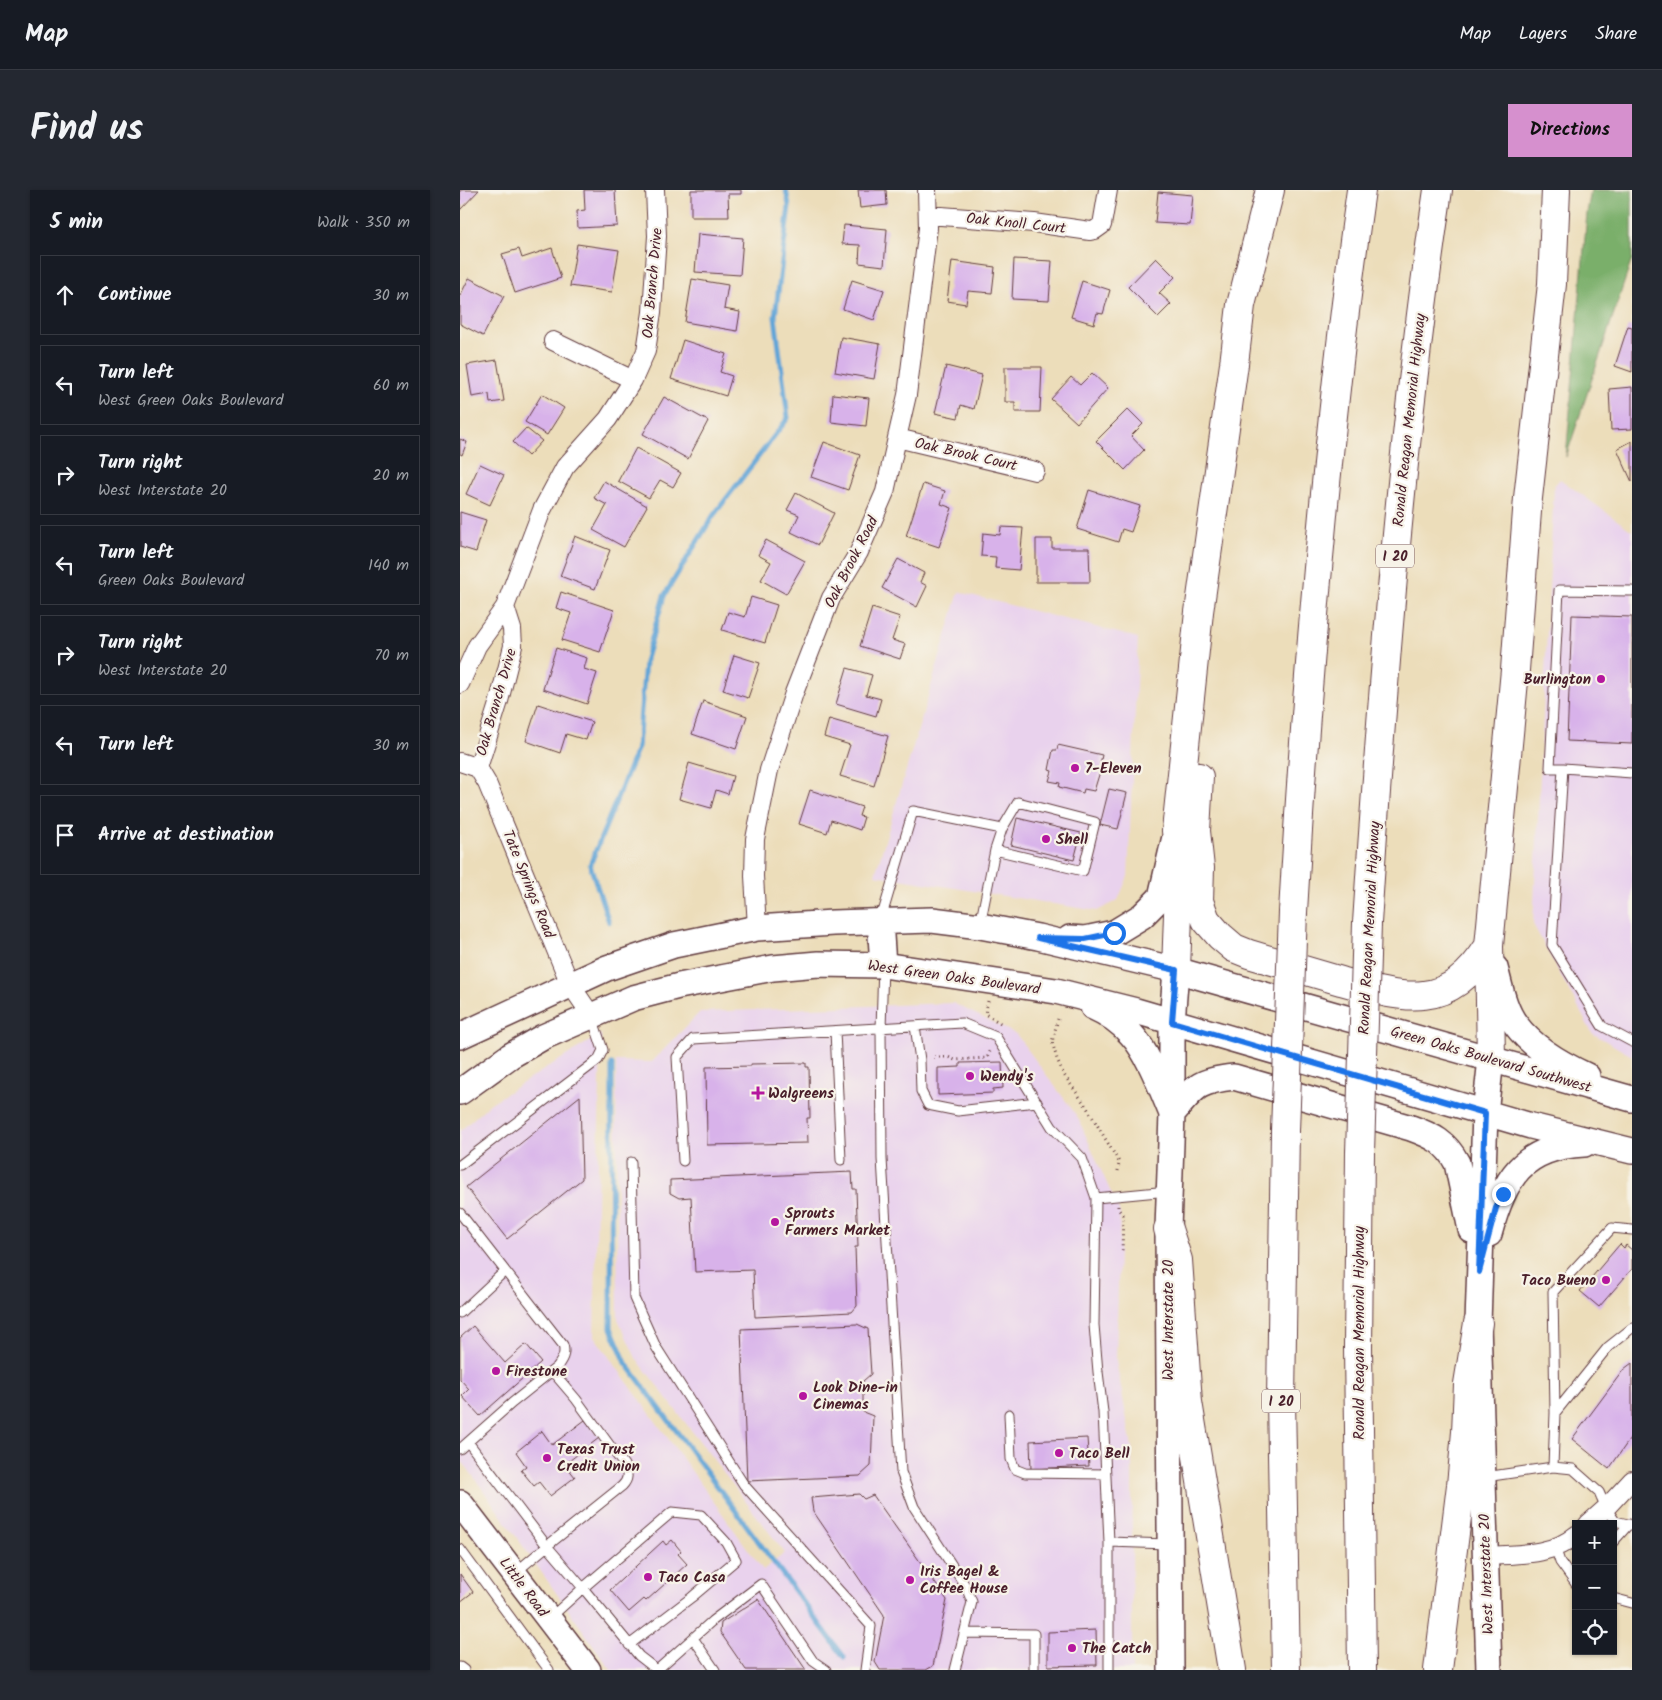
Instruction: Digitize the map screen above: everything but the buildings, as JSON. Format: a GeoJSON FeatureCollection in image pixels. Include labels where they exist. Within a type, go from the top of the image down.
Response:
{"type":"FeatureCollection","features":[{"type":"Feature","properties":{"kind":"highway"},"geometry":{"type":"LineString","coordinates":[[1176,970],[1180,859],[1176,831],[1199,612],[1241,306],[1270,190]]}},
{"type":"Feature","properties":{"kind":"highway","name":"I 20"},"geometry":{"type":"LineString","coordinates":[[1286,1670],[1282,1400],[1285,1131],[1293,912],[1301,770],[1316,585],[1339,356],[1362,190]]}},
{"type":"Feature","properties":{"kind":"highway","name":"Ronald Reagan Memorial Highway"},"geometry":{"type":"LineString","coordinates":[[1362,1670],[1358,1357],[1360,1153],[1367,923],[1381,710],[1394,566],[1416,353],[1438,190]]}},
{"type":"Feature","properties":{"kind":"highway"},"geometry":{"type":"LineString","coordinates":[[1491,1059],[1489,946],[1515,670],[1528,498],[1552,284],[1556,190]]}},
{"type":"Feature","properties":{"kind":"highway"},"geometry":{"type":"LineString","coordinates":[[1199,612],[1206,647],[1196,831],[1200,868],[1199,901],[1206,920],[1234,948],[1249,954],[1386,994],[1411,997],[1430,995],[1448,989],[1464,978],[1478,963],[1489,946]]}},
{"type":"Feature","properties":{"kind":"highway"},"geometry":{"type":"LineString","coordinates":[[1168,1229],[1178,1260],[1188,1402],[1232,1670]]}},
{"type":"Feature","properties":{"kind":"highway"},"geometry":{"type":"LineString","coordinates":[[1438,1670],[1461,1485],[1468,1384],[1478,1323]]}},
{"type":"Feature","properties":{"kind":"main road"},"geometry":{"type":"LineString","coordinates":[[1038,938],[1085,939],[1105,935],[1114,933],[1142,916],[1161,896],[1176,831]]}},
{"type":"Feature","properties":{"kind":"main road"},"geometry":{"type":"LineString","coordinates":[[460,1036],[607,968],[674,945],[757,928],[804,924],[932,920],[980,926],[1176,970]]}},
{"type":"Feature","properties":{"kind":"main road"},"geometry":{"type":"LineString","coordinates":[[880,922],[883,965]]}},
{"type":"Feature","properties":{"kind":"main road"},"geometry":{"type":"LineString","coordinates":[[1489,946],[1504,1000],[1516,1026],[1536,1046],[1583,1074],[1632,1098]]}},
{"type":"Feature","properties":{"kind":"main road","name":"West Green Oaks Boulevard"},"geometry":{"type":"LineString","coordinates":[[460,1092],[510,1056],[543,1037],[633,998],[679,986],[773,968],[828,964],[883,965],[1056,992],[1172,1022],[1485,1113],[1624,1150]]}},
{"type":"Feature","properties":{"kind":"main road","name":"West Interstate 20"},"geometry":{"type":"LineString","coordinates":[[1170,1670],[1168,1229],[1172,1114],[1172,1022],[1176,970]]}},
{"type":"Feature","properties":{"kind":"main road","name":"Green Oaks Boulevard Southwest"},"geometry":{"type":"LineString","coordinates":[[1176,970],[1632,1098]]}},
{"type":"Feature","properties":{"kind":"main road"},"geometry":{"type":"LineString","coordinates":[[1056,992],[1107,1014],[1132,1034],[1150,1064],[1172,1114],[1193,1090],[1204,1083],[1216,1079],[1234,1078],[1411,1128],[1428,1134],[1444,1144],[1452,1153],[1457,1163],[1479,1272]]}},
{"type":"Feature","properties":{"kind":"main road","name":"West Interstate 20"},"geometry":{"type":"LineString","coordinates":[[1490,1670],[1478,1323],[1485,1113],[1491,1059]]}},
{"type":"Feature","properties":{"kind":"main road"},"geometry":{"type":"LineString","coordinates":[[1479,1272],[1496,1208],[1518,1169],[1534,1155],[1554,1148],[1590,1144],[1624,1150]]}},
{"type":"Feature","properties":{"kind":"main road","name":"Little Road"},"geometry":{"type":"LineString","coordinates":[[460,1503],[588,1670]]}},
{"type":"Feature","properties":{"kind":"street","name":"Oak Branch Drive"},"geometry":{"type":"LineString","coordinates":[[460,684],[477,646],[505,607],[542,510],[565,467],[608,419],[633,380],[646,351],[652,312],[658,236],[655,190]]}},
{"type":"Feature","properties":{"kind":"street","name":"Oak Brook Road"},"geometry":{"type":"LineString","coordinates":[[757,928],[754,839],[770,770],[794,693],[831,598],[859,552],[884,492],[907,395],[928,228],[927,190]]}},
{"type":"Feature","properties":{"kind":"street","name":"Oak Knoll Court"},"geometry":{"type":"LineString","coordinates":[[928,215],[1034,223],[1090,231],[1096,230],[1102,225],[1108,190]]}},
{"type":"Feature","properties":{"kind":"street"},"geometry":{"type":"LineString","coordinates":[[553,341],[633,380]]}},
{"type":"Feature","properties":{"kind":"street","name":"Oak Brook Court"},"geometry":{"type":"LineString","coordinates":[[897,438],[1035,470]]}},
{"type":"Feature","properties":{"kind":"street","name":"Oak Branch Drive"},"geometry":{"type":"LineString","coordinates":[[478,768],[499,701],[513,646],[512,629],[505,607]]}},
{"type":"Feature","properties":{"kind":"street"},"geometry":{"type":"LineString","coordinates":[[460,762],[478,768]]}},
{"type":"Feature","properties":{"kind":"street","name":"Tate Springs Road"},"geometry":{"type":"LineString","coordinates":[[478,768],[488,783],[570,984],[591,1016]]}},
{"type":"Feature","properties":{"kind":"street"},"geometry":{"type":"LineString","coordinates":[[1592,1520],[1630,1486]]}},
{"type":"Feature","properties":{"kind":"street"},"geometry":{"type":"LineString","coordinates":[[1487,1556],[1532,1553],[1555,1548],[1572,1537]]}},
{"type":"Feature","properties":{"kind":"lane"},"geometry":{"type":"LineString","coordinates":[[1632,591],[1559,590],[1550,768],[1632,773]]}},
{"type":"Feature","properties":{"kind":"lane"},"geometry":{"type":"LineString","coordinates":[[1563,768],[1552,945],[1602,1026],[1632,1042]]}},
{"type":"Feature","properties":{"kind":"lane"},"geometry":{"type":"LineString","coordinates":[[980,926],[995,850],[1002,829],[1018,802],[1095,822],[1082,871],[995,850]]}},
{"type":"Feature","properties":{"kind":"lane"},"geometry":{"type":"LineString","coordinates":[[880,922],[913,812],[1002,829]]}},
{"type":"Feature","properties":{"kind":"lane"},"geometry":{"type":"LineString","coordinates":[[883,965],[881,1029],[882,1159],[901,1472],[914,1507],[966,1587],[972,1602],[955,1670]]}},
{"type":"Feature","properties":{"kind":"lane"},"geometry":{"type":"LineString","coordinates":[[460,1166],[598,1060],[603,1050],[591,1016]]}},
{"type":"Feature","properties":{"kind":"lane"},"geometry":{"type":"LineString","coordinates":[[683,1161],[677,1057],[693,1039],[962,1023],[996,1037],[1052,1127],[1082,1158],[1096,1198],[1094,1325],[1103,1412],[1109,1542],[1109,1670]]}},
{"type":"Feature","properties":{"kind":"lane"},"geometry":{"type":"LineString","coordinates":[[915,1026],[920,1060],[921,1091],[928,1105],[958,1111],[1037,1102]]}},
{"type":"Feature","properties":{"kind":"lane"},"geometry":{"type":"LineString","coordinates":[[834,1031],[841,1160]]}},
{"type":"Feature","properties":{"kind":"lane"},"geometry":{"type":"LineString","coordinates":[[631,1162],[634,1298],[656,1347],[744,1485],[871,1626],[865,1670]]}},
{"type":"Feature","properties":{"kind":"lane"},"geometry":{"type":"LineString","coordinates":[[1096,1198],[1169,1190]]}},
{"type":"Feature","properties":{"kind":"lane"},"geometry":{"type":"LineString","coordinates":[[460,1214],[563,1345],[565,1351],[562,1360],[552,1371],[462,1446],[639,1656],[657,1670],[712,1620],[761,1584],[812,1661],[826,1670]]}},
{"type":"Feature","properties":{"kind":"lane"},"geometry":{"type":"LineString","coordinates":[[1553,1467],[1555,1413],[1553,1292],[1612,1228],[1632,1230]]}},
{"type":"Feature","properties":{"kind":"lane"},"geometry":{"type":"LineString","coordinates":[[460,1313],[505,1271]]}},
{"type":"Feature","properties":{"kind":"lane"},"geometry":{"type":"LineString","coordinates":[[1555,1413],[1608,1347],[1632,1328]]}},
{"type":"Feature","properties":{"kind":"lane"},"geometry":{"type":"LineString","coordinates":[[514,1574],[622,1486],[627,1481],[628,1476],[624,1465],[615,1452],[552,1371]]}},
{"type":"Feature","properties":{"kind":"lane"},"geometry":{"type":"LineString","coordinates":[[1009,1414],[1011,1459],[1016,1469],[1025,1473],[1106,1474]]}},
{"type":"Feature","properties":{"kind":"lane"},"geometry":{"type":"LineString","coordinates":[[1483,1477],[1553,1467],[1573,1469],[1599,1492],[1606,1508],[1615,1520],[1630,1525],[1617,1538]]}},
{"type":"Feature","properties":{"kind":"lane"},"geometry":{"type":"LineString","coordinates":[[549,1619],[672,1512],[700,1515],[726,1542],[736,1560],[629,1644]]}},
{"type":"Feature","properties":{"kind":"lane"},"geometry":{"type":"LineString","coordinates":[[1109,1542],[1170,1544]]}},
{"type":"Feature","properties":{"kind":"lane"},"geometry":{"type":"LineString","coordinates":[[1555,1548],[1560,1562],[1572,1578]]}},
{"type":"Feature","properties":{"kind":"lane"},"geometry":{"type":"LineString","coordinates":[[460,1549],[549,1670]]}},
{"type":"Feature","properties":{"kind":"lane"},"geometry":{"type":"LineString","coordinates":[[1617,1599],[1632,1603]]}},
{"type":"Feature","properties":{"kind":"lane"},"geometry":{"type":"LineString","coordinates":[[964,1633],[1034,1634],[1034,1670]]}},
{"type":"Feature","properties":{"kind":"lane"},"geometry":{"type":"LineString","coordinates":[[692,1638],[715,1670]]}},
{"type":"Feature","properties":{"kind":"lane"},"geometry":{"type":"LineString","coordinates":[[460,1667],[464,1670]]}},
{"type":"Feature","properties":{"kind":"path"},"geometry":{"type":"LineString","coordinates":[[988,1000],[985,1014],[1002,1024]]}},
{"type":"Feature","properties":{"kind":"path"},"geometry":{"type":"LineString","coordinates":[[1058,1019],[1052,1042],[1057,1059],[1064,1075],[1086,1106],[1119,1162],[1118,1171]]}},
{"type":"Feature","properties":{"kind":"path"},"geometry":{"type":"LineString","coordinates":[[934,1057],[975,1061],[987,1058],[993,1044]]}},
{"type":"Feature","properties":{"kind":"path"},"geometry":{"type":"LineString","coordinates":[[1118,1200],[1118,1209],[1123,1215],[1122,1253]]}},
{"type":"Feature","properties":{"kind":"shaded area"},"geometry":{"type":"Polygon","coordinates":[[[1560,479],[1632,531],[1632,1056],[1592,1033],[1533,924],[1554,486],[1560,479]]]}},
{"type":"Feature","properties":{"kind":"shaded area"},"geometry":{"type":"Polygon","coordinates":[[[959,592],[1138,638],[1128,876],[1118,900],[1097,911],[875,875],[959,592]]]}},
{"type":"Feature","properties":{"kind":"shaded area"},"geometry":{"type":"Polygon","coordinates":[[[953,1003],[1016,1034],[1077,1116],[1120,1213],[1116,1361],[1132,1447],[1132,1670],[611,1670],[460,1460],[460,1131],[491,1103],[601,1034],[594,1336],[763,1570],[785,1553],[636,1358],[618,1319],[616,1061],[652,1062],[700,1012],[953,1003]]]}},
{"type":"Feature","properties":{"kind":"green space"},"geometry":{"type":"Polygon","coordinates":[[[1591,190],[1632,190],[1632,259],[1566,457],[1587,213],[1591,190]]]}},
{"type":"Feature","properties":{"kind":"waterway"},"geometry":{"type":"LineString","coordinates":[[609,922],[590,865],[638,747],[645,662],[664,596],[713,516],[788,418],[775,317],[789,206],[786,190]]}},
{"type":"Feature","properties":{"kind":"waterway"},"geometry":{"type":"LineString","coordinates":[[612,1064],[611,1328],[626,1363],[844,1657]]}},
{"type":"Feature","properties":{"kind":"place","name":"Burlington"},"geometry":{"type":"Point","coordinates":[1601,679]}},
{"type":"Feature","properties":{"kind":"place","name":"7-Eleven"},"geometry":{"type":"Point","coordinates":[1075,768]}},
{"type":"Feature","properties":{"kind":"place","name":"Shell"},"geometry":{"type":"Point","coordinates":[1046,839]}},
{"type":"Feature","properties":{"kind":"place","name":"Wendy's"},"geometry":{"type":"Point","coordinates":[970,1076]}},
{"type":"Feature","properties":{"kind":"place","name":"Walgreens"},"geometry":{"type":"Point","coordinates":[758,1093]}},
{"type":"Feature","properties":{"kind":"place","name":"Sprouts Farmers Market"},"geometry":{"type":"Point","coordinates":[775,1222]}},
{"type":"Feature","properties":{"kind":"place","name":"Taco Bueno"},"geometry":{"type":"Point","coordinates":[1606,1280]}},
{"type":"Feature","properties":{"kind":"place","name":"Firestone"},"geometry":{"type":"Point","coordinates":[496,1371]}},
{"type":"Feature","properties":{"kind":"place","name":"Look Dine-in Cinemas"},"geometry":{"type":"Point","coordinates":[803,1396]}},
{"type":"Feature","properties":{"kind":"place","name":"Taco Bell"},"geometry":{"type":"Point","coordinates":[1059,1453]}},
{"type":"Feature","properties":{"kind":"place","name":"Texas Trust Credit Union"},"geometry":{"type":"Point","coordinates":[547,1458]}},
{"type":"Feature","properties":{"kind":"place","name":"Taco Casa"},"geometry":{"type":"Point","coordinates":[648,1577]}},
{"type":"Feature","properties":{"kind":"place","name":"Iris Bagel & Coffee House"},"geometry":{"type":"Point","coordinates":[910,1580]}},
{"type":"Feature","properties":{"kind":"place","name":"The Catch"},"geometry":{"type":"Point","coordinates":[1072,1648]}},
{"type":"Feature","properties":{"kind":"route"},"geometry":{"type":"LineString","coordinates":[[1114,933],[1085,939],[1038,938],[1176,970],[1172,1022],[1485,1113],[1479,1272],[1496,1208],[1503,1194]]}}]}
